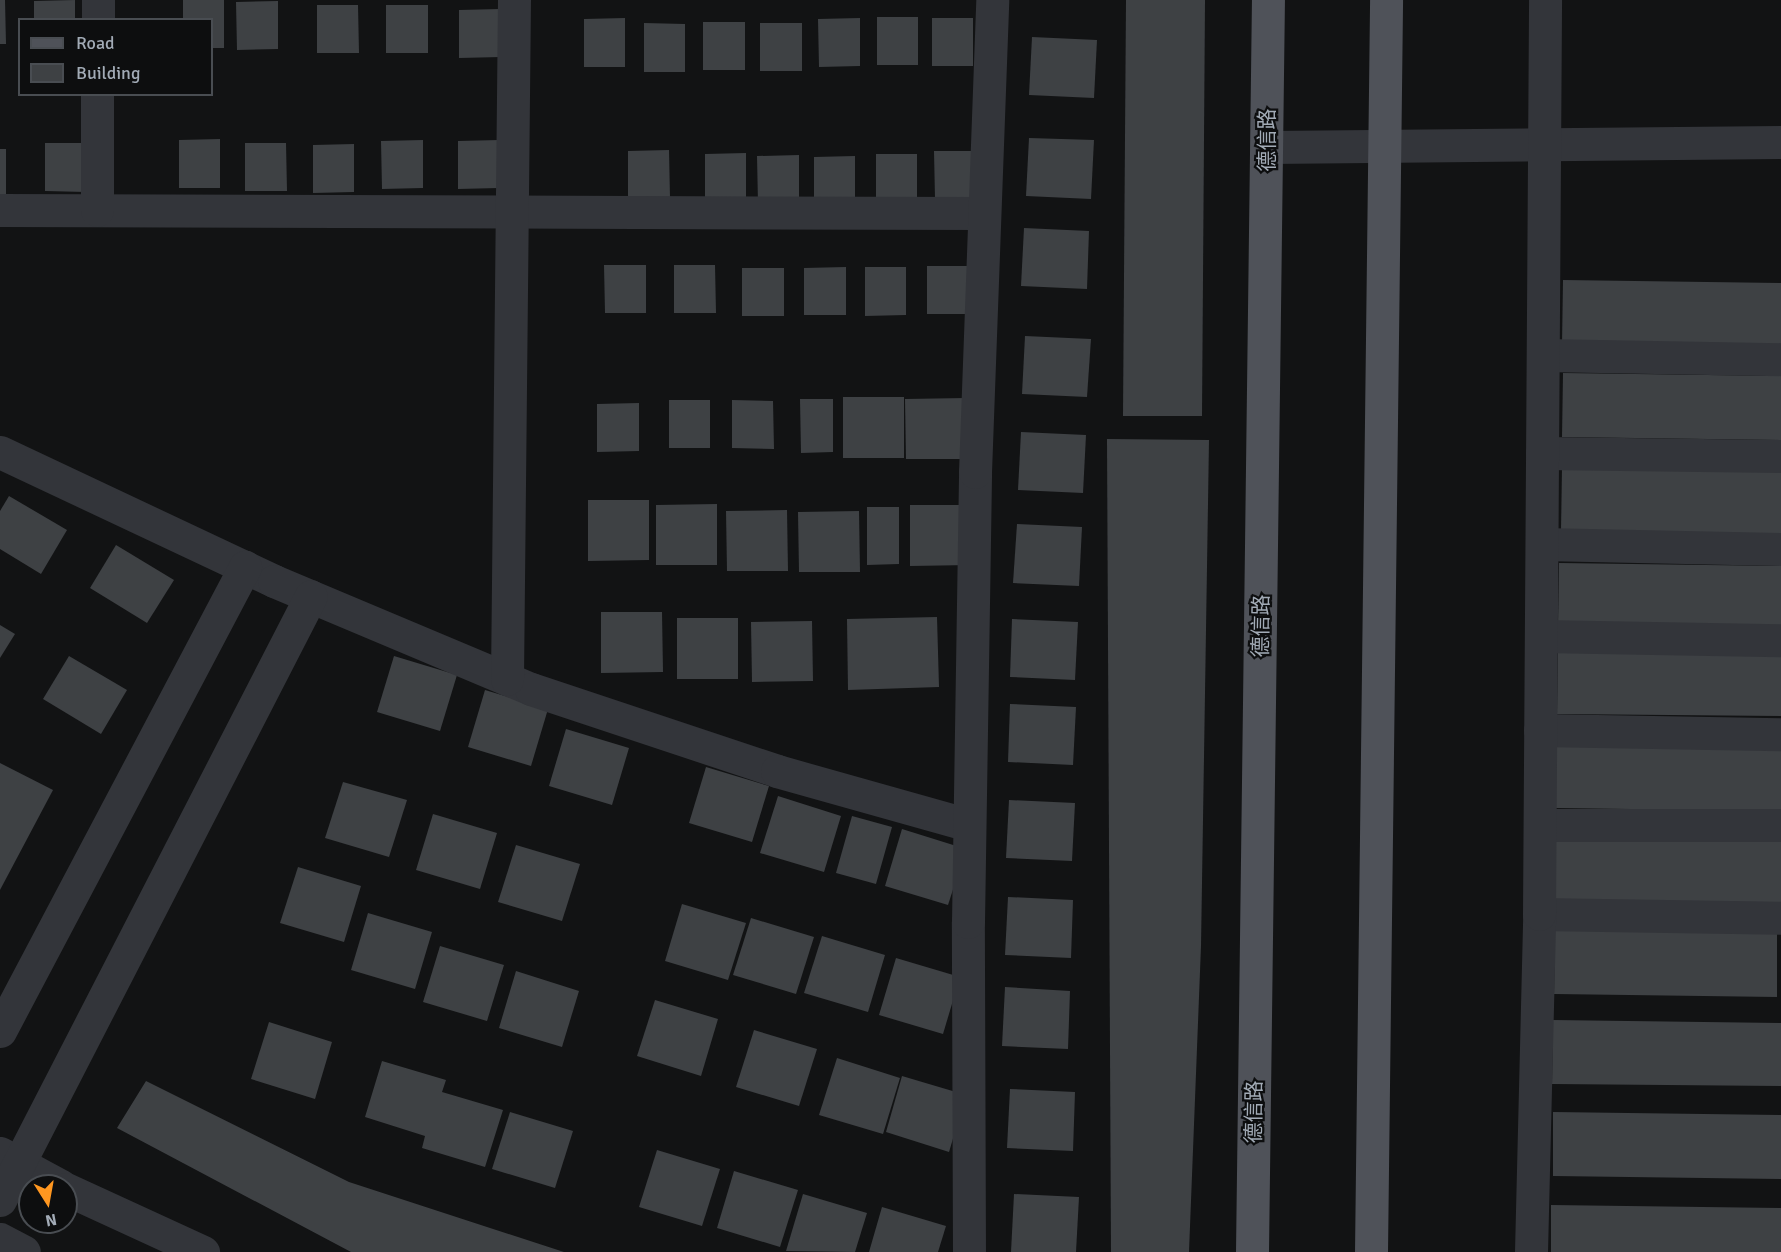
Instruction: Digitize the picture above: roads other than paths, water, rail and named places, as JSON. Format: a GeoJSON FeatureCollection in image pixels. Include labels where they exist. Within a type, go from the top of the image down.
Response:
{"type":"FeatureCollection","features":[{"type":"Feature","properties":{"kind":"main road","name":"德信路"},"geometry":{"type":"LineString","coordinates":[[1252,1252],[1268,0]]}},
{"type":"Feature","properties":{"kind":"main road"},"geometry":{"type":"LineString","coordinates":[[1371,1252],[1386,0]]}},
{"type":"Feature","properties":{"kind":"street"},"geometry":{"type":"LineString","coordinates":[[98,0],[98,18]]}},
{"type":"Feature","properties":{"kind":"street"},"geometry":{"type":"LineString","coordinates":[[507,679],[514,0]]}},
{"type":"Feature","properties":{"kind":"street"},"geometry":{"type":"LineString","coordinates":[[969,1252],[969,825],[982,213],[992,0]]}},
{"type":"Feature","properties":{"kind":"street"},"geometry":{"type":"LineString","coordinates":[[1531,1252],[1540,825],[1545,0]]}},
{"type":"Feature","properties":{"kind":"street"},"geometry":{"type":"LineString","coordinates":[[97,96],[97,210]]}},
{"type":"Feature","properties":{"kind":"street"},"geometry":{"type":"LineString","coordinates":[[1267,147],[1781,142]]}},
{"type":"Feature","properties":{"kind":"street"},"geometry":{"type":"LineString","coordinates":[[0,210],[982,213]]}},
{"type":"Feature","properties":{"kind":"street"},"geometry":{"type":"LineString","coordinates":[[1543,355],[1781,359]]}},
{"type":"Feature","properties":{"kind":"street"},"geometry":{"type":"LineString","coordinates":[[0,452],[245,567],[507,679],[777,771],[969,825]]}},
{"type":"Feature","properties":{"kind":"street"},"geometry":{"type":"LineString","coordinates":[[1542,453],[1781,456]]}},
{"type":"Feature","properties":{"kind":"street"},"geometry":{"type":"LineString","coordinates":[[1542,544],[1781,549]]}},
{"type":"Feature","properties":{"kind":"street"},"geometry":{"type":"LineString","coordinates":[[0,1031],[245,567]]}},
{"type":"Feature","properties":{"kind":"street"},"geometry":{"type":"LineString","coordinates":[[0,1200],[9,1158],[311,596]]}},
{"type":"Feature","properties":{"kind":"street"},"geometry":{"type":"LineString","coordinates":[[1541,636],[1781,640]]}},
{"type":"Feature","properties":{"kind":"street"},"geometry":{"type":"LineString","coordinates":[[1540,730],[1781,734]]}},
{"type":"Feature","properties":{"kind":"street"},"geometry":{"type":"LineString","coordinates":[[1540,825],[1781,825]]}},
{"type":"Feature","properties":{"kind":"street"},"geometry":{"type":"LineString","coordinates":[[1539,914],[1781,918]]}},
{"type":"Feature","properties":{"kind":"street"},"geometry":{"type":"LineString","coordinates":[[9,1158],[39,1174]]}},
{"type":"Feature","properties":{"kind":"street"},"geometry":{"type":"LineString","coordinates":[[78,1195],[203,1252]]}},
{"type":"Feature","properties":{"kind":"street"},"geometry":{"type":"LineString","coordinates":[[0,1239],[24,1252]]}}]}
